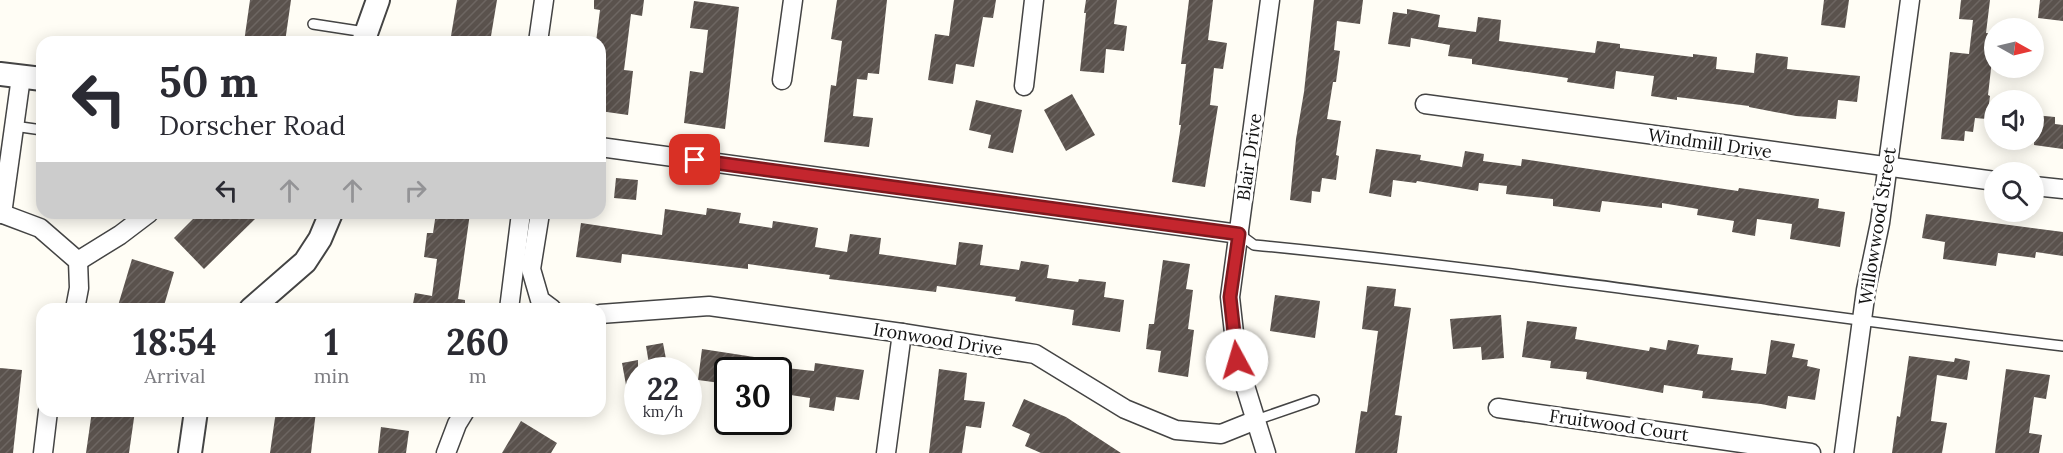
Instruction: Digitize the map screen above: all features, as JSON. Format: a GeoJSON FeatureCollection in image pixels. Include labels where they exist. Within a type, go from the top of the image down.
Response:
{"type":"FeatureCollection","features":[{"type":"Feature","properties":{"kind":"street"},"geometry":{"type":"LineString","coordinates":[[364,36],[378,0]]}},
{"type":"Feature","properties":{"kind":"street"},"geometry":{"type":"LineString","coordinates":[[539,36],[544,0]]}},
{"type":"Feature","properties":{"kind":"street"},"geometry":{"type":"LineString","coordinates":[[782,80],[792,0]]}},
{"type":"Feature","properties":{"kind":"street"},"geometry":{"type":"LineString","coordinates":[[1024,86],[1034,0]]}},
{"type":"Feature","properties":{"kind":"street","name":"Blair Drive"},"geometry":{"type":"LineString","coordinates":[[1266,453],[1237,360],[1230,297],[1270,0]]}},
{"type":"Feature","properties":{"kind":"street","name":"Willowwood Street"},"geometry":{"type":"LineString","coordinates":[[1844,453],[1862,322],[1888,167],[1910,0]]}},
{"type":"Feature","properties":{"kind":"street"},"geometry":{"type":"LineString","coordinates":[[21,77],[1,214],[40,228],[78,261],[79,288],[76,303]]}},
{"type":"Feature","properties":{"kind":"street","name":"Windmill Drive"},"geometry":{"type":"LineString","coordinates":[[1425,104],[1984,180]]}},
{"type":"Feature","properties":{"kind":"street"},"geometry":{"type":"LineString","coordinates":[[606,148],[1239,234]]}},
{"type":"Feature","properties":{"kind":"street"},"geometry":{"type":"LineString","coordinates":[[2044,187],[2063,189]]}},
{"type":"Feature","properties":{"kind":"street"},"geometry":{"type":"LineString","coordinates":[[78,261],[141,219]]}},
{"type":"Feature","properties":{"kind":"street"},"geometry":{"type":"LineString","coordinates":[[258,303],[304,262],[320,239],[328,219]]}},
{"type":"Feature","properties":{"kind":"street"},"geometry":{"type":"LineString","coordinates":[[510,303],[520,219]]}},
{"type":"Feature","properties":{"kind":"street"},"geometry":{"type":"LineString","coordinates":[[539,219],[531,269],[540,300],[544,303]]}},
{"type":"Feature","properties":{"kind":"street","name":"Ironwood Drive"},"geometry":{"type":"LineString","coordinates":[[606,315],[709,306],[1035,354],[1125,409],[1176,430],[1221,434],[1256,420]]}},
{"type":"Feature","properties":{"kind":"street"},"geometry":{"type":"LineString","coordinates":[[886,453],[902,333]]}},
{"type":"Feature","properties":{"kind":"street","name":"Fruitwood Court"},"geometry":{"type":"LineString","coordinates":[[1498,408],[1811,453]]}},
{"type":"Feature","properties":{"kind":"street"},"geometry":{"type":"LineString","coordinates":[[43,453],[47,417]]}},
{"type":"Feature","properties":{"kind":"street"},"geometry":{"type":"LineString","coordinates":[[190,453],[195,417]]}},
{"type":"Feature","properties":{"kind":"street"},"geometry":{"type":"LineString","coordinates":[[447,453],[461,417]]}},
{"type":"Feature","properties":{"kind":"lane"},"geometry":{"type":"LineString","coordinates":[[313,24],[360,36]]}},
{"type":"Feature","properties":{"kind":"lane"},"geometry":{"type":"LineString","coordinates":[[14,126],[36,129]]}},
{"type":"Feature","properties":{"kind":"lane"},"geometry":{"type":"LineString","coordinates":[[1239,234],[1254,245],[1385,259],[2063,346]]}},
{"type":"Feature","properties":{"kind":"lane"},"geometry":{"type":"LineString","coordinates":[[1256,420],[1314,400]]}},
{"type":"Feature","properties":{"kind":"building"},"geometry":{"type":"Polygon","coordinates":[[[250,0],[291,0],[286,36],[245,36],[250,0]]]}},
{"type":"Feature","properties":{"kind":"building"},"geometry":{"type":"Polygon","coordinates":[[[457,0],[497,0],[491,36],[451,36],[457,0]]]}},
{"type":"Feature","properties":{"kind":"building"},"geometry":{"type":"Polygon","coordinates":[[[594,0],[644,0],[642,16],[631,14],[624,70],[633,71],[628,115],[606,112],[606,36],[597,36],[600,10],[594,9],[594,0]]]}},
{"type":"Feature","properties":{"kind":"building"},"geometry":{"type":"Polygon","coordinates":[[[837,0],[887,0],[879,74],[868,73],[867,80],[857,79],[853,116],[873,118],[869,147],[824,142],[831,85],[836,86],[842,41],[831,39],[837,0]]]}},
{"type":"Feature","properties":{"kind":"building"},"geometry":{"type":"Polygon","coordinates":[[[954,0],[996,0],[993,18],[983,17],[974,67],[956,64],[953,84],[928,80],[935,34],[949,36],[954,0]]]}},
{"type":"Feature","properties":{"kind":"building"},"geometry":{"type":"Polygon","coordinates":[[[1086,0],[1117,0],[1114,24],[1127,26],[1124,51],[1106,49],[1104,73],[1080,71],[1086,0]]]}},
{"type":"Feature","properties":{"kind":"building"},"geometry":{"type":"Polygon","coordinates":[[[1189,0],[1213,0],[1208,40],[1227,43],[1223,69],[1214,68],[1210,105],[1218,106],[1205,187],[1172,182],[1181,125],[1179,125],[1186,64],[1181,64],[1189,0]]]}},
{"type":"Feature","properties":{"kind":"building"},"geometry":{"type":"Polygon","coordinates":[[[1314,0],[1363,0],[1360,24],[1337,21],[1334,50],[1340,51],[1336,82],[1333,82],[1327,119],[1341,121],[1336,155],[1339,156],[1336,180],[1322,178],[1320,192],[1312,191],[1311,203],[1290,200],[1314,0]]]}},
{"type":"Feature","properties":{"kind":"building"},"geometry":{"type":"Polygon","coordinates":[[[1824,0],[1849,0],[1845,28],[1821,25],[1824,0]]]}},
{"type":"Feature","properties":{"kind":"building"},"geometry":{"type":"Polygon","coordinates":[[[1961,0],[1990,0],[1988,18],[1984,18],[1984,78],[1990,78],[1989,90],[1984,90],[1984,119],[1975,118],[1973,132],[1965,131],[1964,141],[1941,139],[1950,52],[1969,54],[1973,20],[1959,19],[1961,0]]]}},
{"type":"Feature","properties":{"kind":"building"},"geometry":{"type":"Polygon","coordinates":[[[2040,0],[2063,0],[2063,21],[2038,18],[2040,0]]]}},
{"type":"Feature","properties":{"kind":"building"},"geometry":{"type":"Polygon","coordinates":[[[694,1],[739,7],[725,129],[684,123],[690,71],[703,73],[708,30],[690,28],[694,1]]]}},
{"type":"Feature","properties":{"kind":"building"},"geometry":{"type":"Polygon","coordinates":[[[1407,9],[1440,15],[1438,27],[1476,32],[1478,17],[1501,20],[1499,41],[1595,53],[1597,41],[1620,44],[1620,48],[1693,57],[1693,54],[1717,57],[1716,69],[1754,73],[1756,53],[1788,57],[1787,69],[1860,76],[1857,102],[1838,100],[1836,119],[1796,116],[1749,106],[1651,96],[1654,76],[1616,71],[1614,89],[1567,82],[1568,78],[1472,64],[1472,59],[1448,56],[1450,45],[1411,38],[1410,47],[1388,44],[1393,12],[1407,14],[1407,9]]]}},
{"type":"Feature","properties":{"kind":"building"},"geometry":{"type":"Polygon","coordinates":[[[1072,94],[1095,135],[1066,151],[1044,110],[1072,94]]]}},
{"type":"Feature","properties":{"kind":"building"},"geometry":{"type":"Polygon","coordinates":[[[976,100],[1022,110],[1013,153],[988,148],[991,135],[969,130],[976,100]]]}},
{"type":"Feature","properties":{"kind":"building"},"geometry":{"type":"Polygon","coordinates":[[[2044,116],[2055,117],[2055,124],[2063,125],[2063,149],[2044,146],[2044,116]]]}},
{"type":"Feature","properties":{"kind":"building"},"geometry":{"type":"Polygon","coordinates":[[[1376,149],[1421,155],[1420,160],[1462,167],[1465,151],[1484,154],[1483,161],[1521,166],[1522,159],[1738,191],[1739,188],[1819,199],[1818,208],[1845,212],[1840,247],[1790,239],[1792,224],[1757,219],[1755,236],[1732,232],[1734,221],[1697,215],[1698,209],[1662,203],[1662,208],[1602,201],[1600,212],[1553,206],[1553,199],[1506,194],[1507,186],[1479,183],[1478,191],[1417,181],[1416,183],[1393,180],[1391,197],[1369,193],[1376,149]]]}},
{"type":"Feature","properties":{"kind":"building"},"geometry":{"type":"Polygon","coordinates":[[[616,178],[638,180],[636,200],[614,198],[616,178]]]}},
{"type":"Feature","properties":{"kind":"building"},"geometry":{"type":"Polygon","coordinates":[[[707,208],[741,213],[739,223],[772,228],[773,221],[818,228],[815,247],[847,252],[850,234],[881,238],[879,254],[956,265],[959,242],[983,245],[980,265],[1019,270],[1021,261],[1049,265],[1047,278],[1078,282],[1079,279],[1106,282],[1104,297],[1124,300],[1120,332],[1072,325],[1074,310],[1015,301],[1016,297],[937,286],[936,292],[829,279],[830,275],[748,264],[748,269],[622,254],[621,263],[576,257],[581,223],[662,235],[665,209],[706,215],[707,208]]]}},
{"type":"Feature","properties":{"kind":"building"},"geometry":{"type":"Polygon","coordinates":[[[1926,214],[2063,232],[2063,256],[2036,252],[2035,258],[1998,253],[1996,266],[1943,259],[1945,242],[1922,238],[1926,214]]]}},
{"type":"Feature","properties":{"kind":"building"},"geometry":{"type":"Polygon","coordinates":[[[193,219],[255,219],[204,269],[174,238],[193,219]]]}},
{"type":"Feature","properties":{"kind":"building"},"geometry":{"type":"Polygon","coordinates":[[[435,219],[469,219],[458,299],[465,300],[465,303],[413,303],[415,293],[432,296],[437,259],[424,257],[427,233],[433,233],[435,219]]]}},
{"type":"Feature","properties":{"kind":"building"},"geometry":{"type":"Polygon","coordinates":[[[132,259],[174,272],[165,303],[119,303],[132,259]]]}},
{"type":"Feature","properties":{"kind":"building"},"geometry":{"type":"Polygon","coordinates":[[[1163,260],[1190,264],[1186,289],[1193,290],[1188,329],[1194,330],[1188,377],[1158,372],[1161,351],[1146,349],[1149,324],[1154,324],[1163,260]]]}},
{"type":"Feature","properties":{"kind":"building"},"geometry":{"type":"Polygon","coordinates":[[[1367,286],[1396,289],[1394,306],[1411,308],[1395,415],[1402,416],[1397,453],[1355,453],[1361,411],[1367,412],[1378,331],[1362,329],[1367,286]]]}},
{"type":"Feature","properties":{"kind":"building"},"geometry":{"type":"Polygon","coordinates":[[[1275,295],[1320,301],[1315,338],[1270,331],[1275,295]]]}},
{"type":"Feature","properties":{"kind":"building"},"geometry":{"type":"Polygon","coordinates":[[[1501,315],[1504,358],[1482,360],[1481,347],[1453,349],[1450,319],[1501,315]]]}},
{"type":"Feature","properties":{"kind":"building"},"geometry":{"type":"Polygon","coordinates":[[[1527,321],[1577,327],[1575,339],[1649,351],[1650,347],[1666,350],[1668,340],[1699,345],[1697,354],[1733,358],[1731,370],[1766,374],[1771,340],[1795,344],[1792,357],[1808,360],[1807,366],[1820,369],[1815,400],[1788,396],[1786,409],[1702,398],[1703,391],[1664,385],[1663,393],[1586,379],[1587,372],[1550,368],[1551,361],[1522,357],[1527,321]]]}},
{"type":"Feature","properties":{"kind":"building"},"geometry":{"type":"Polygon","coordinates":[[[663,343],[666,357],[648,357],[646,346],[663,343]]]}},
{"type":"Feature","properties":{"kind":"building"},"geometry":{"type":"Polygon","coordinates":[[[702,349],[754,357],[714,357],[714,382],[702,381],[702,349]]]}},
{"type":"Feature","properties":{"kind":"building"},"geometry":{"type":"Polygon","coordinates":[[[1909,356],[1954,362],[1955,358],[1970,361],[1967,380],[1937,375],[1931,421],[1947,423],[1942,453],[1892,453],[1909,356]]]}},
{"type":"Feature","properties":{"kind":"building"},"geometry":{"type":"Polygon","coordinates":[[[815,363],[864,370],[859,400],[836,397],[834,411],[809,407],[810,398],[792,395],[792,369],[814,371],[815,363]]]}},
{"type":"Feature","properties":{"kind":"building"},"geometry":{"type":"Polygon","coordinates":[[[0,368],[22,370],[13,453],[0,453],[0,368]]]}},
{"type":"Feature","properties":{"kind":"building"},"geometry":{"type":"Polygon","coordinates":[[[939,369],[967,373],[964,400],[985,402],[981,428],[966,426],[962,453],[929,453],[939,369]]]}},
{"type":"Feature","properties":{"kind":"building"},"geometry":{"type":"Polygon","coordinates":[[[2006,369],[2050,375],[2046,399],[2034,397],[2029,433],[2042,435],[2039,453],[1995,453],[2006,369]]]}},
{"type":"Feature","properties":{"kind":"building"},"geometry":{"type":"Polygon","coordinates":[[[1024,399],[1066,417],[1121,453],[1041,453],[1025,446],[1030,434],[1012,426],[1024,399]]]}},
{"type":"Feature","properties":{"kind":"building"},"geometry":{"type":"Polygon","coordinates":[[[91,417],[134,417],[129,453],[86,453],[91,417]]]}},
{"type":"Feature","properties":{"kind":"building"},"geometry":{"type":"Polygon","coordinates":[[[275,417],[315,417],[311,453],[270,453],[275,417]]]}},
{"type":"Feature","properties":{"kind":"building"},"geometry":{"type":"Polygon","coordinates":[[[521,421],[557,443],[551,453],[502,453],[521,421]]]}},
{"type":"Feature","properties":{"kind":"building"},"geometry":{"type":"Polygon","coordinates":[[[381,427],[409,431],[406,453],[378,453],[381,427]]]}},
{"type":"Feature","properties":{"kind":"route"},"geometry":{"type":"LineString","coordinates":[[695,160],[1239,234],[1230,297],[1237,360]]}}]}
